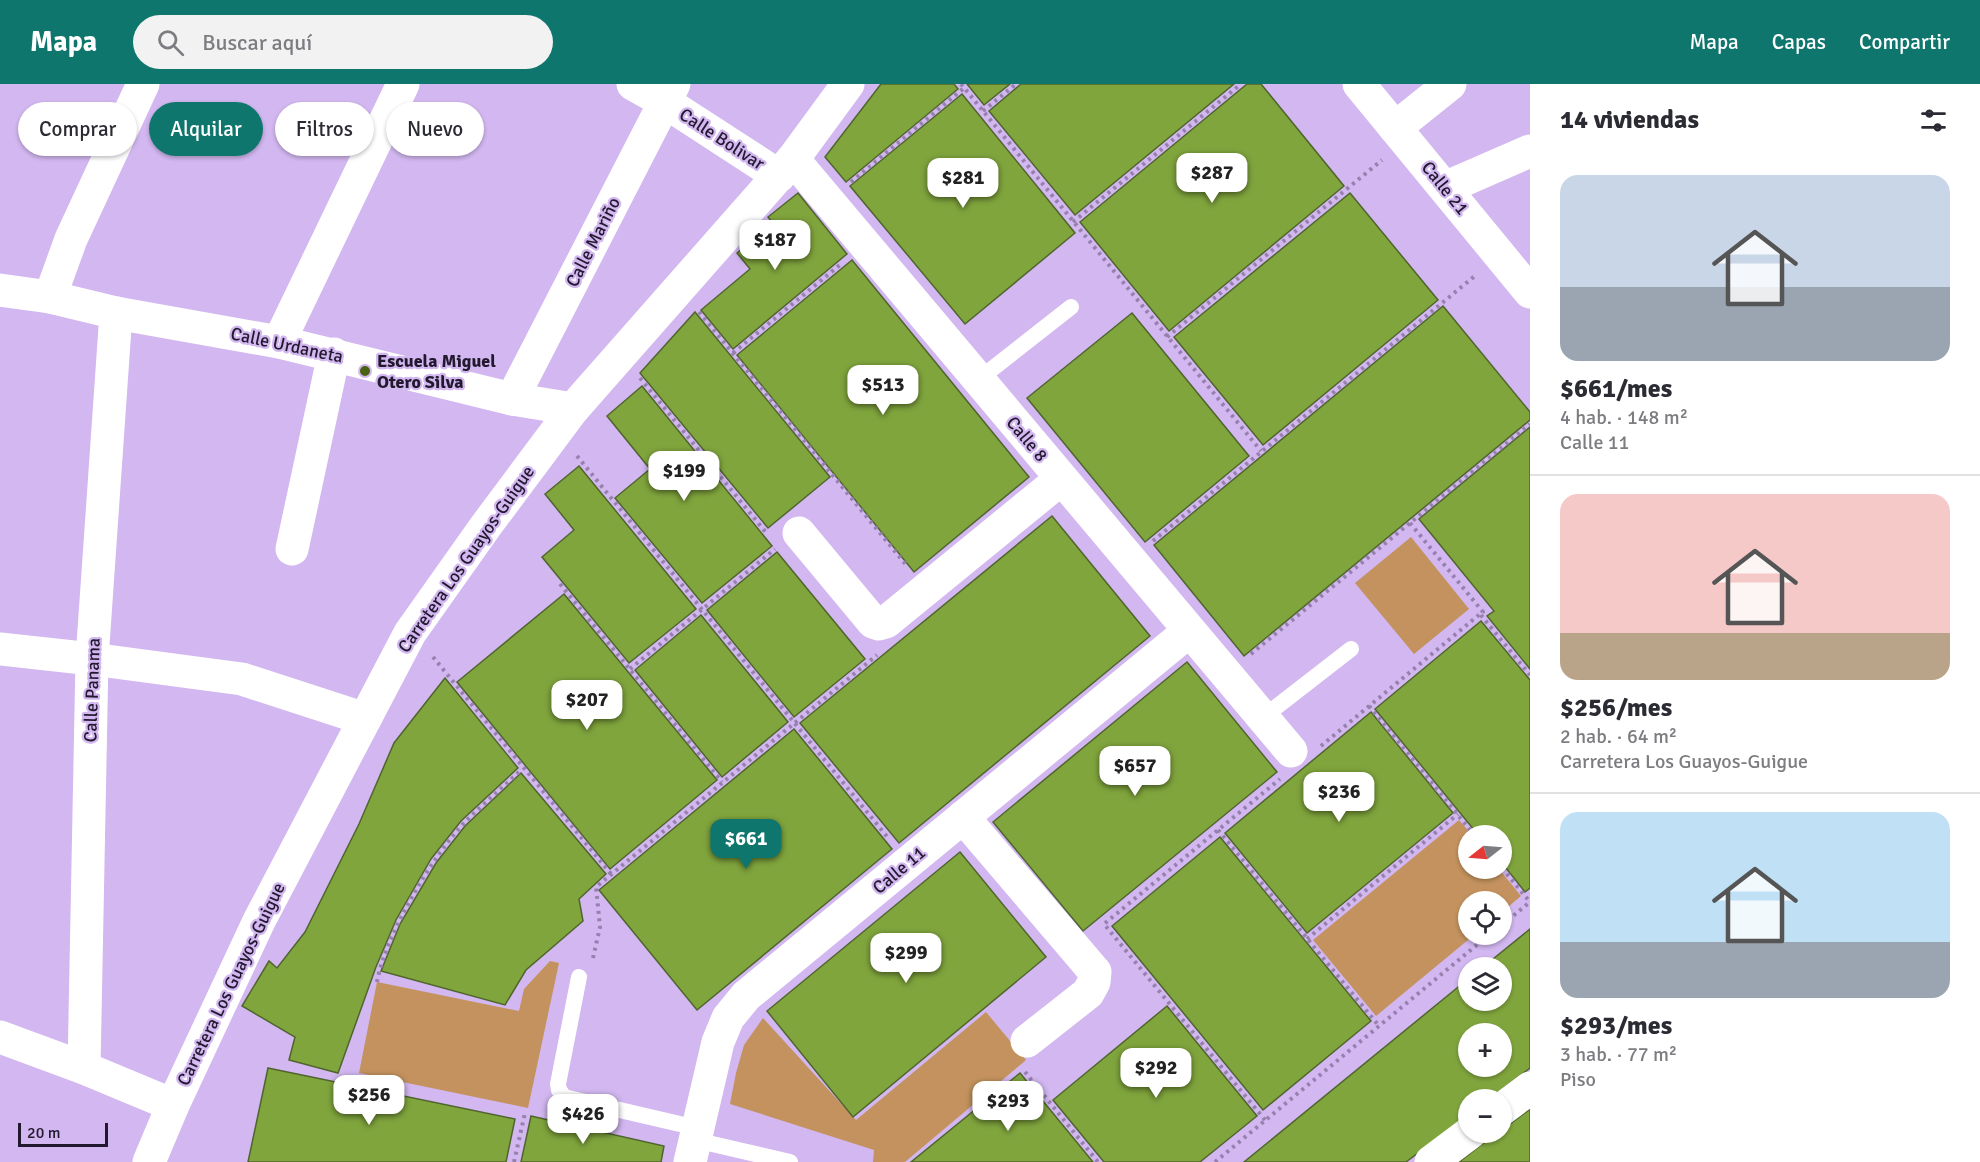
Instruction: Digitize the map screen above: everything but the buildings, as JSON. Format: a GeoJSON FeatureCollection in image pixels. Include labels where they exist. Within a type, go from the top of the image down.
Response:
{"type":"FeatureCollection","features":[{"type":"Feature","properties":{"kind":"street"},"geometry":{"type":"LineString","coordinates":[[50,297],[71,239],[143,84]]}},
{"type":"Feature","properties":{"kind":"street"},"geometry":{"type":"LineString","coordinates":[[279,342],[403,84]]}},
{"type":"Feature","properties":{"kind":"street","name":"Calle Bolivar"},"geometry":{"type":"LineString","coordinates":[[633,84],[670,93],[786,168]]}},
{"type":"Feature","properties":{"kind":"street","name":"Carretera Los Guayos-Guigue"},"geometry":{"type":"LineString","coordinates":[[149,1162],[173,1105],[260,921],[411,631],[564,420],[786,168],[848,84]]}},
{"type":"Feature","properties":{"kind":"street","name":"Calle 21"},"geometry":{"type":"LineString","coordinates":[[1359,84],[1530,292]]}},
{"type":"Feature","properties":{"kind":"street"},"geometry":{"type":"LineString","coordinates":[[1400,134],[1450,84]]}},
{"type":"Feature","properties":{"kind":"street","name":"Calle Mariño"},"geometry":{"type":"LineString","coordinates":[[512,399],[670,93]]}},
{"type":"Feature","properties":{"kind":"street"},"geometry":{"type":"LineString","coordinates":[[1444,188],[1530,151]]}},
{"type":"Feature","properties":{"kind":"street","name":"Calle 8"},"geometry":{"type":"LineString","coordinates":[[786,168],[828,201],[1290,751]]}},
{"type":"Feature","properties":{"kind":"street","name":"Calle Urdaneta"},"geometry":{"type":"LineString","coordinates":[[0,290],[50,297],[117,313],[334,354],[512,399],[564,420]]}},
{"type":"Feature","properties":{"kind":"street","name":"Calle Panama"},"geometry":{"type":"LineString","coordinates":[[84,1068],[92,659],[117,313]]}},
{"type":"Feature","properties":{"kind":"street"},"geometry":{"type":"LineString","coordinates":[[292,549],[334,354]]}},
{"type":"Feature","properties":{"kind":"street"},"geometry":{"type":"LineString","coordinates":[[782,539],[873,622],[879,624],[886,622],[1061,479]]}},
{"type":"Feature","properties":{"kind":"street","name":"Calle 11"},"geometry":{"type":"LineString","coordinates":[[694,1144],[717,1042],[728,1018],[746,996],[1189,631]]}},
{"type":"Feature","properties":{"kind":"street"},"geometry":{"type":"LineString","coordinates":[[0,649],[242,679],[365,719]]}},
{"type":"Feature","properties":{"kind":"street"},"geometry":{"type":"LineString","coordinates":[[963,817],[1095,972],[1094,982],[1088,993],[1025,1056]]}},
{"type":"Feature","properties":{"kind":"street"},"geometry":{"type":"LineString","coordinates":[[0,1037],[84,1068],[173,1105]]}},
{"type":"Feature","properties":{"kind":"street"},"geometry":{"type":"LineString","coordinates":[[1512,1102],[1530,1088]]}},
{"type":"Feature","properties":{"kind":"street"},"geometry":{"type":"LineString","coordinates":[[1431,1162],[1458,1141]]}},
{"type":"Feature","properties":{"kind":"lane"},"geometry":{"type":"LineString","coordinates":[[978,380],[1071,307]]}},
{"type":"Feature","properties":{"kind":"lane"},"geometry":{"type":"LineString","coordinates":[[1262,718],[1351,649]]}},
{"type":"Feature","properties":{"kind":"lane"},"geometry":{"type":"LineString","coordinates":[[585,973],[558,1084],[564,1097],[694,1144],[790,1162]]}},
{"type":"Feature","properties":{"kind":"path"},"geometry":{"type":"LineString","coordinates":[[983,111],[1016,84]]}},
{"type":"Feature","properties":{"kind":"path"},"geometry":{"type":"LineString","coordinates":[[1073,222],[1240,84]]}},
{"type":"Feature","properties":{"kind":"path"},"geometry":{"type":"LineString","coordinates":[[828,201],[963,86],[1261,451]]}},
{"type":"Feature","properties":{"kind":"path"},"geometry":{"type":"LineString","coordinates":[[1167,337],[1400,134]]}},
{"type":"Feature","properties":{"kind":"path"},"geometry":{"type":"LineString","coordinates":[[733,353],[864,245]]}},
{"type":"Feature","properties":{"kind":"path"},"geometry":{"type":"LineString","coordinates":[[1129,560],[1499,255]]}},
{"type":"Feature","properties":{"kind":"path"},"geometry":{"type":"LineString","coordinates":[[679,288],[926,590]]}},
{"type":"Feature","properties":{"kind":"path"},"geometry":{"type":"LineString","coordinates":[[621,354],[782,539],[630,669]]}},
{"type":"Feature","properties":{"kind":"path"},"geometry":{"type":"LineString","coordinates":[[564,420],[702,609],[908,862]]}},
{"type":"Feature","properties":{"kind":"path"},"geometry":{"type":"LineString","coordinates":[[1225,675],[1530,423]]}},
{"type":"Feature","properties":{"kind":"path"},"geometry":{"type":"LineString","coordinates":[[1410,523],[1483,612],[1480,614],[1530,675]]}},
{"type":"Feature","properties":{"kind":"path"},"geometry":{"type":"LineString","coordinates":[[560,584],[722,782]]}},
{"type":"Feature","properties":{"kind":"path"},"geometry":{"type":"LineString","coordinates":[[411,631],[611,874]]}},
{"type":"Feature","properties":{"kind":"path"},"geometry":{"type":"LineString","coordinates":[[863,651],[871,660]]}},
{"type":"Feature","properties":{"kind":"path"},"geometry":{"type":"LineString","coordinates":[[585,973],[600,927],[596,887],[880,652]]}},
{"type":"Feature","properties":{"kind":"path"},"geometry":{"type":"LineString","coordinates":[[1369,706],[1466,825]]}},
{"type":"Feature","properties":{"kind":"path"},"geometry":{"type":"LineString","coordinates":[[377,982],[379,970],[399,922],[434,861],[464,824],[519,772]]}},
{"type":"Feature","properties":{"kind":"path"},"geometry":{"type":"LineString","coordinates":[[1307,939],[1458,814]]}},
{"type":"Feature","properties":{"kind":"path"},"geometry":{"type":"LineString","coordinates":[[1218,830],[1379,1026]]}},
{"type":"Feature","properties":{"kind":"path"},"geometry":{"type":"LineString","coordinates":[[1511,879],[1530,902],[1512,917]]}},
{"type":"Feature","properties":{"kind":"path"},"geometry":{"type":"LineString","coordinates":[[1104,924],[1265,1120]]}},
{"type":"Feature","properties":{"kind":"path"},"geometry":{"type":"LineString","coordinates":[[1215,1162],[1477,945]]}},
{"type":"Feature","properties":{"kind":"path"},"geometry":{"type":"LineString","coordinates":[[1025,1056],[1098,1162]]}},
{"type":"Feature","properties":{"kind":"path"},"geometry":{"type":"LineString","coordinates":[[514,1162],[525,1113]]}},
{"type":"Feature","properties":{"kind":"shaded area"},"geometry":{"type":"Polygon","coordinates":[[[1411,537],[1469,609],[1414,654],[1355,583],[1411,537]]]}},
{"type":"Feature","properties":{"kind":"shaded area"},"geometry":{"type":"Polygon","coordinates":[[[1459,820],[1463,825],[1458,825],[1458,879],[1507,879],[1521,896],[1512,904],[1512,891],[1458,891],[1458,945],[1462,945],[1376,1016],[1313,940],[1459,820]]]}},
{"type":"Feature","properties":{"kind":"shaded area"},"geometry":{"type":"Polygon","coordinates":[[[550,961],[559,963],[528,1108],[359,1073],[377,982],[519,1011],[524,989],[550,961]]]}},
{"type":"Feature","properties":{"kind":"shaded area"},"geometry":{"type":"Polygon","coordinates":[[[986,1012],[1026,1060],[905,1162],[873,1162],[874,1150],[730,1104],[744,1045],[763,1018],[856,1120],[986,1012]]]}},
{"type":"Feature","properties":{"kind":"place","name":"Escuela Miguel Otero Silva"},"geometry":{"type":"Point","coordinates":[365,371]}}]}
